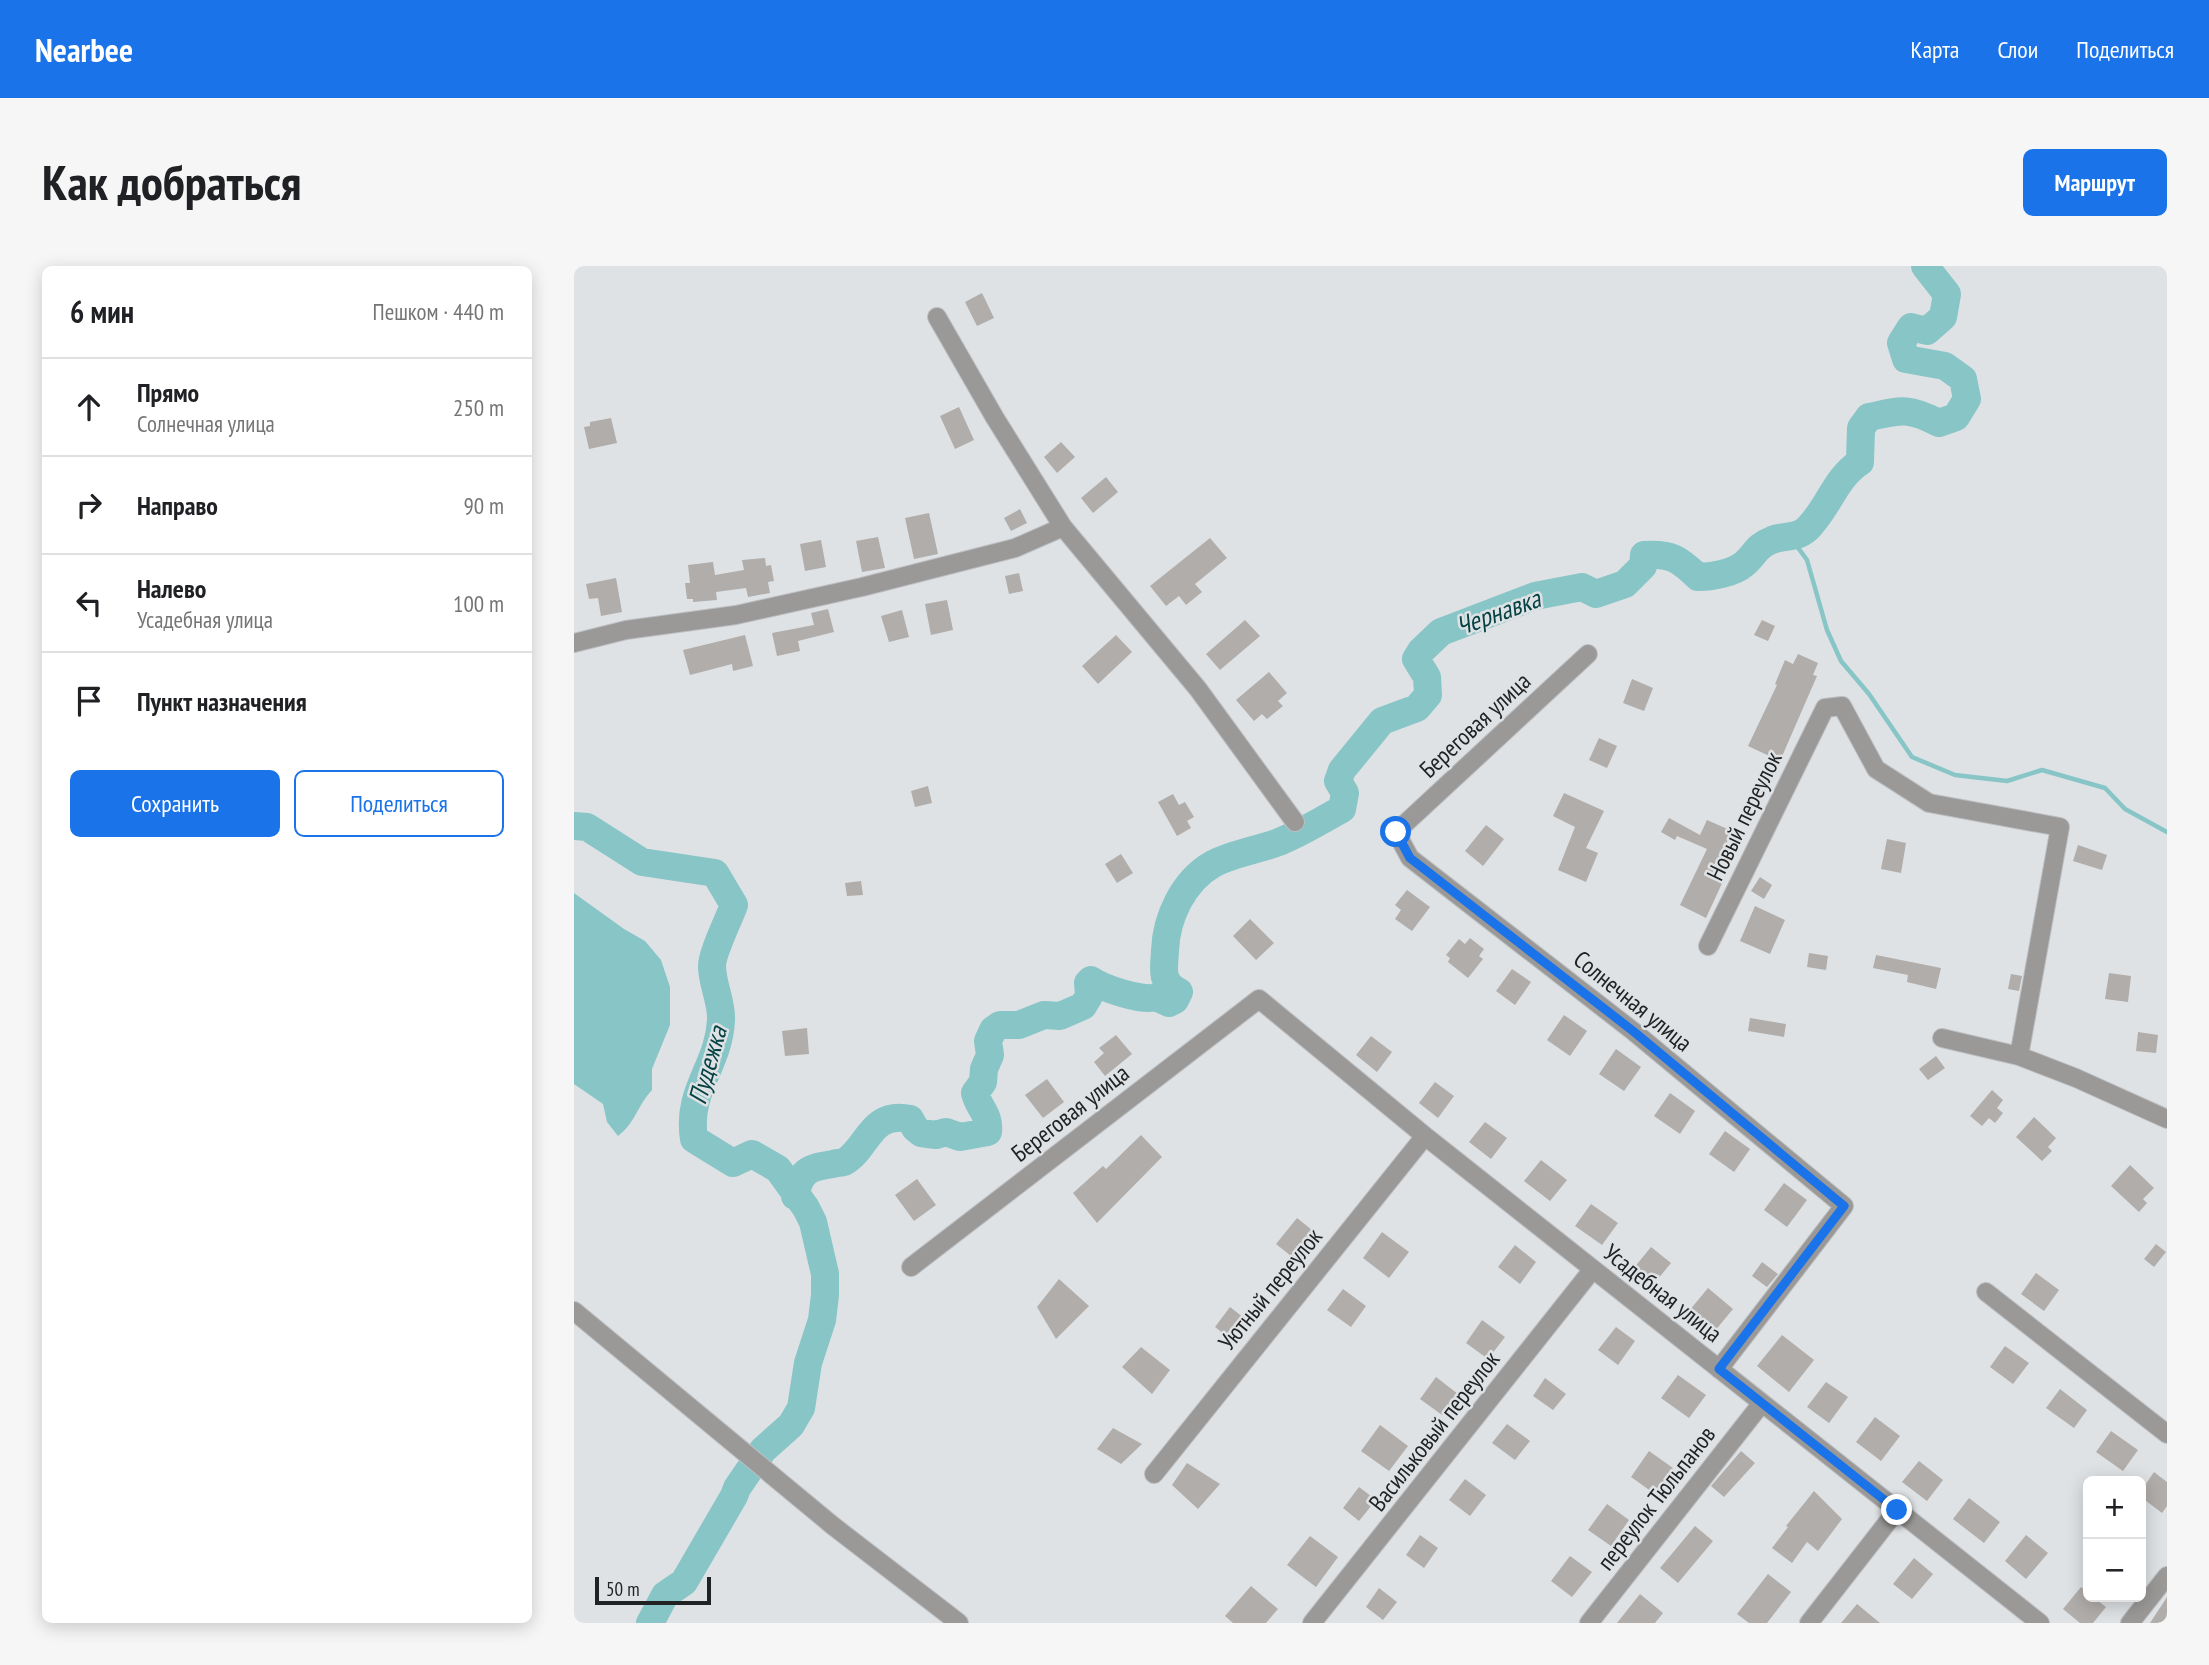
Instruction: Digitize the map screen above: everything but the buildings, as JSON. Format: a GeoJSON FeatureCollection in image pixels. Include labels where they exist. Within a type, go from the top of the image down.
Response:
{"type":"FeatureCollection","features":[{"type":"Feature","properties":{"kind":"street"},"geometry":{"type":"LineString","coordinates":[[937,317],[995,418],[1063,527],[1198,690],[1295,822]]}},
{"type":"Feature","properties":{"kind":"street"},"geometry":{"type":"LineString","coordinates":[[574,643],[626,630],[736,615],[862,587],[1015,548],[1063,527]]}},
{"type":"Feature","properties":{"kind":"street","name":"Береговая улица"},"geometry":{"type":"LineString","coordinates":[[1396,832],[1588,653]]}},
{"type":"Feature","properties":{"kind":"street","name":"Новый переулок"},"geometry":{"type":"LineString","coordinates":[[1708,946],[1825,708],[1842,706],[1876,769],[1929,803],[2060,827],[2019,1056]]}},
{"type":"Feature","properties":{"kind":"street","name":"Солнечная улица"},"geometry":{"type":"LineString","coordinates":[[1396,832],[1410,858],[1633,1031],[1844,1206],[1719,1369]]}},
{"type":"Feature","properties":{"kind":"street","name":"Береговая улица"},"geometry":{"type":"LineString","coordinates":[[911,1267],[1259,999]]}},
{"type":"Feature","properties":{"kind":"street","name":"Усадебная улица"},"geometry":{"type":"LineString","coordinates":[[1259,999],[1424,1136],[2040,1623]]}},
{"type":"Feature","properties":{"kind":"street"},"geometry":{"type":"LineString","coordinates":[[1942,1038],[2019,1056],[2167,1119]]}},
{"type":"Feature","properties":{"kind":"street","name":"Уютный переулок"},"geometry":{"type":"LineString","coordinates":[[1154,1474],[1424,1136]]}},
{"type":"Feature","properties":{"kind":"street","name":"Васильковый переулок"},"geometry":{"type":"LineString","coordinates":[[1312,1623],[1593,1269]]}},
{"type":"Feature","properties":{"kind":"street"},"geometry":{"type":"LineString","coordinates":[[1986,1292],[2167,1434]]}},
{"type":"Feature","properties":{"kind":"street"},"geometry":{"type":"LineString","coordinates":[[574,1311],[832,1525],[959,1623]]}},
{"type":"Feature","properties":{"kind":"street","name":"переулок Тюльпанов"},"geometry":{"type":"LineString","coordinates":[[1589,1623],[1762,1403]]}},
{"type":"Feature","properties":{"kind":"street"},"geometry":{"type":"LineString","coordinates":[[1809,1623],[1897,1510]]}},
{"type":"Feature","properties":{"kind":"street"},"geometry":{"type":"LineString","coordinates":[[2130,1623],[2167,1576]]}},
{"type":"Feature","properties":{"kind":"water"},"geometry":{"type":"Polygon","coordinates":[[[1483,606],[1489,611],[1491,619],[1489,624],[1476,625],[1469,618],[1469,612],[1483,606]]]}},
{"type":"Feature","properties":{"kind":"water"},"geometry":{"type":"Polygon","coordinates":[[[1401,704],[1415,713],[1415,718],[1403,728],[1386,719],[1393,708],[1401,704]]]}},
{"type":"Feature","properties":{"kind":"water"},"geometry":{"type":"Polygon","coordinates":[[[574,893],[645,941],[661,960],[670,987],[670,1025],[652,1069],[652,1090],[629,1125],[618,1136],[607,1122],[603,1104],[574,1084],[574,893]]]}},
{"type":"Feature","properties":{"kind":"waterway","name":"Чернавка"},"geometry":{"type":"LineString","coordinates":[[795,1196],[800,1181],[807,1172],[817,1167],[844,1162],[859,1149],[871,1132],[886,1120],[910,1119],[921,1133],[936,1135],[946,1132],[960,1137],[988,1132],[986,1116],[975,1093],[983,1082],[984,1069],[990,1055],[988,1041],[993,1030],[1000,1025],[1019,1025],[1044,1015],[1060,1016],[1083,1006],[1089,996],[1088,983],[1091,980],[1133,996],[1156,997],[1169,1003],[1175,1000],[1179,992],[1169,984],[1164,975],[1166,938],[1173,913],[1185,890],[1202,871],[1213,864],[1279,842],[1342,809],[1345,793],[1338,781],[1342,770],[1382,721],[1417,708],[1428,695],[1427,677],[1416,659],[1441,632],[1535,596],[1582,587],[1596,594],[1625,584],[1643,566],[1644,555],[1674,558],[1698,577],[1734,570],[1767,542],[1799,534],[1807,529],[1844,476],[1860,462],[1861,428],[1869,417],[1904,411],[1939,423],[1956,417],[1967,399],[1963,379],[1945,366],[1906,359],[1901,343],[1911,327],[1927,331],[1943,317],[1947,294],[1925,266]]}},
{"type":"Feature","properties":{"kind":"waterway"},"geometry":{"type":"LineString","coordinates":[[1791,538],[1807,560],[1827,630],[1841,661],[1869,694],[1912,757],[1955,775],[2007,781],[2042,770],[2105,788],[2125,809],[2167,832]]}},
{"type":"Feature","properties":{"kind":"waterway","name":"Пудежка"},"geometry":{"type":"LineString","coordinates":[[574,826],[587,827],[642,862],[715,873],[734,905],[713,960],[712,973],[721,1020],[715,1051],[698,1092],[693,1122],[694,1139],[733,1163],[752,1154],[778,1169],[813,1222],[825,1274],[822,1320],[808,1363],[801,1408],[791,1425],[763,1450],[737,1488],[684,1582],[665,1595],[650,1623]]}},
{"type":"Feature","properties":{"kind":"route"},"geometry":{"type":"LineString","coordinates":[[1396,832],[1410,858],[1633,1031],[1844,1206],[1719,1369],[1897,1510]]}}]}
